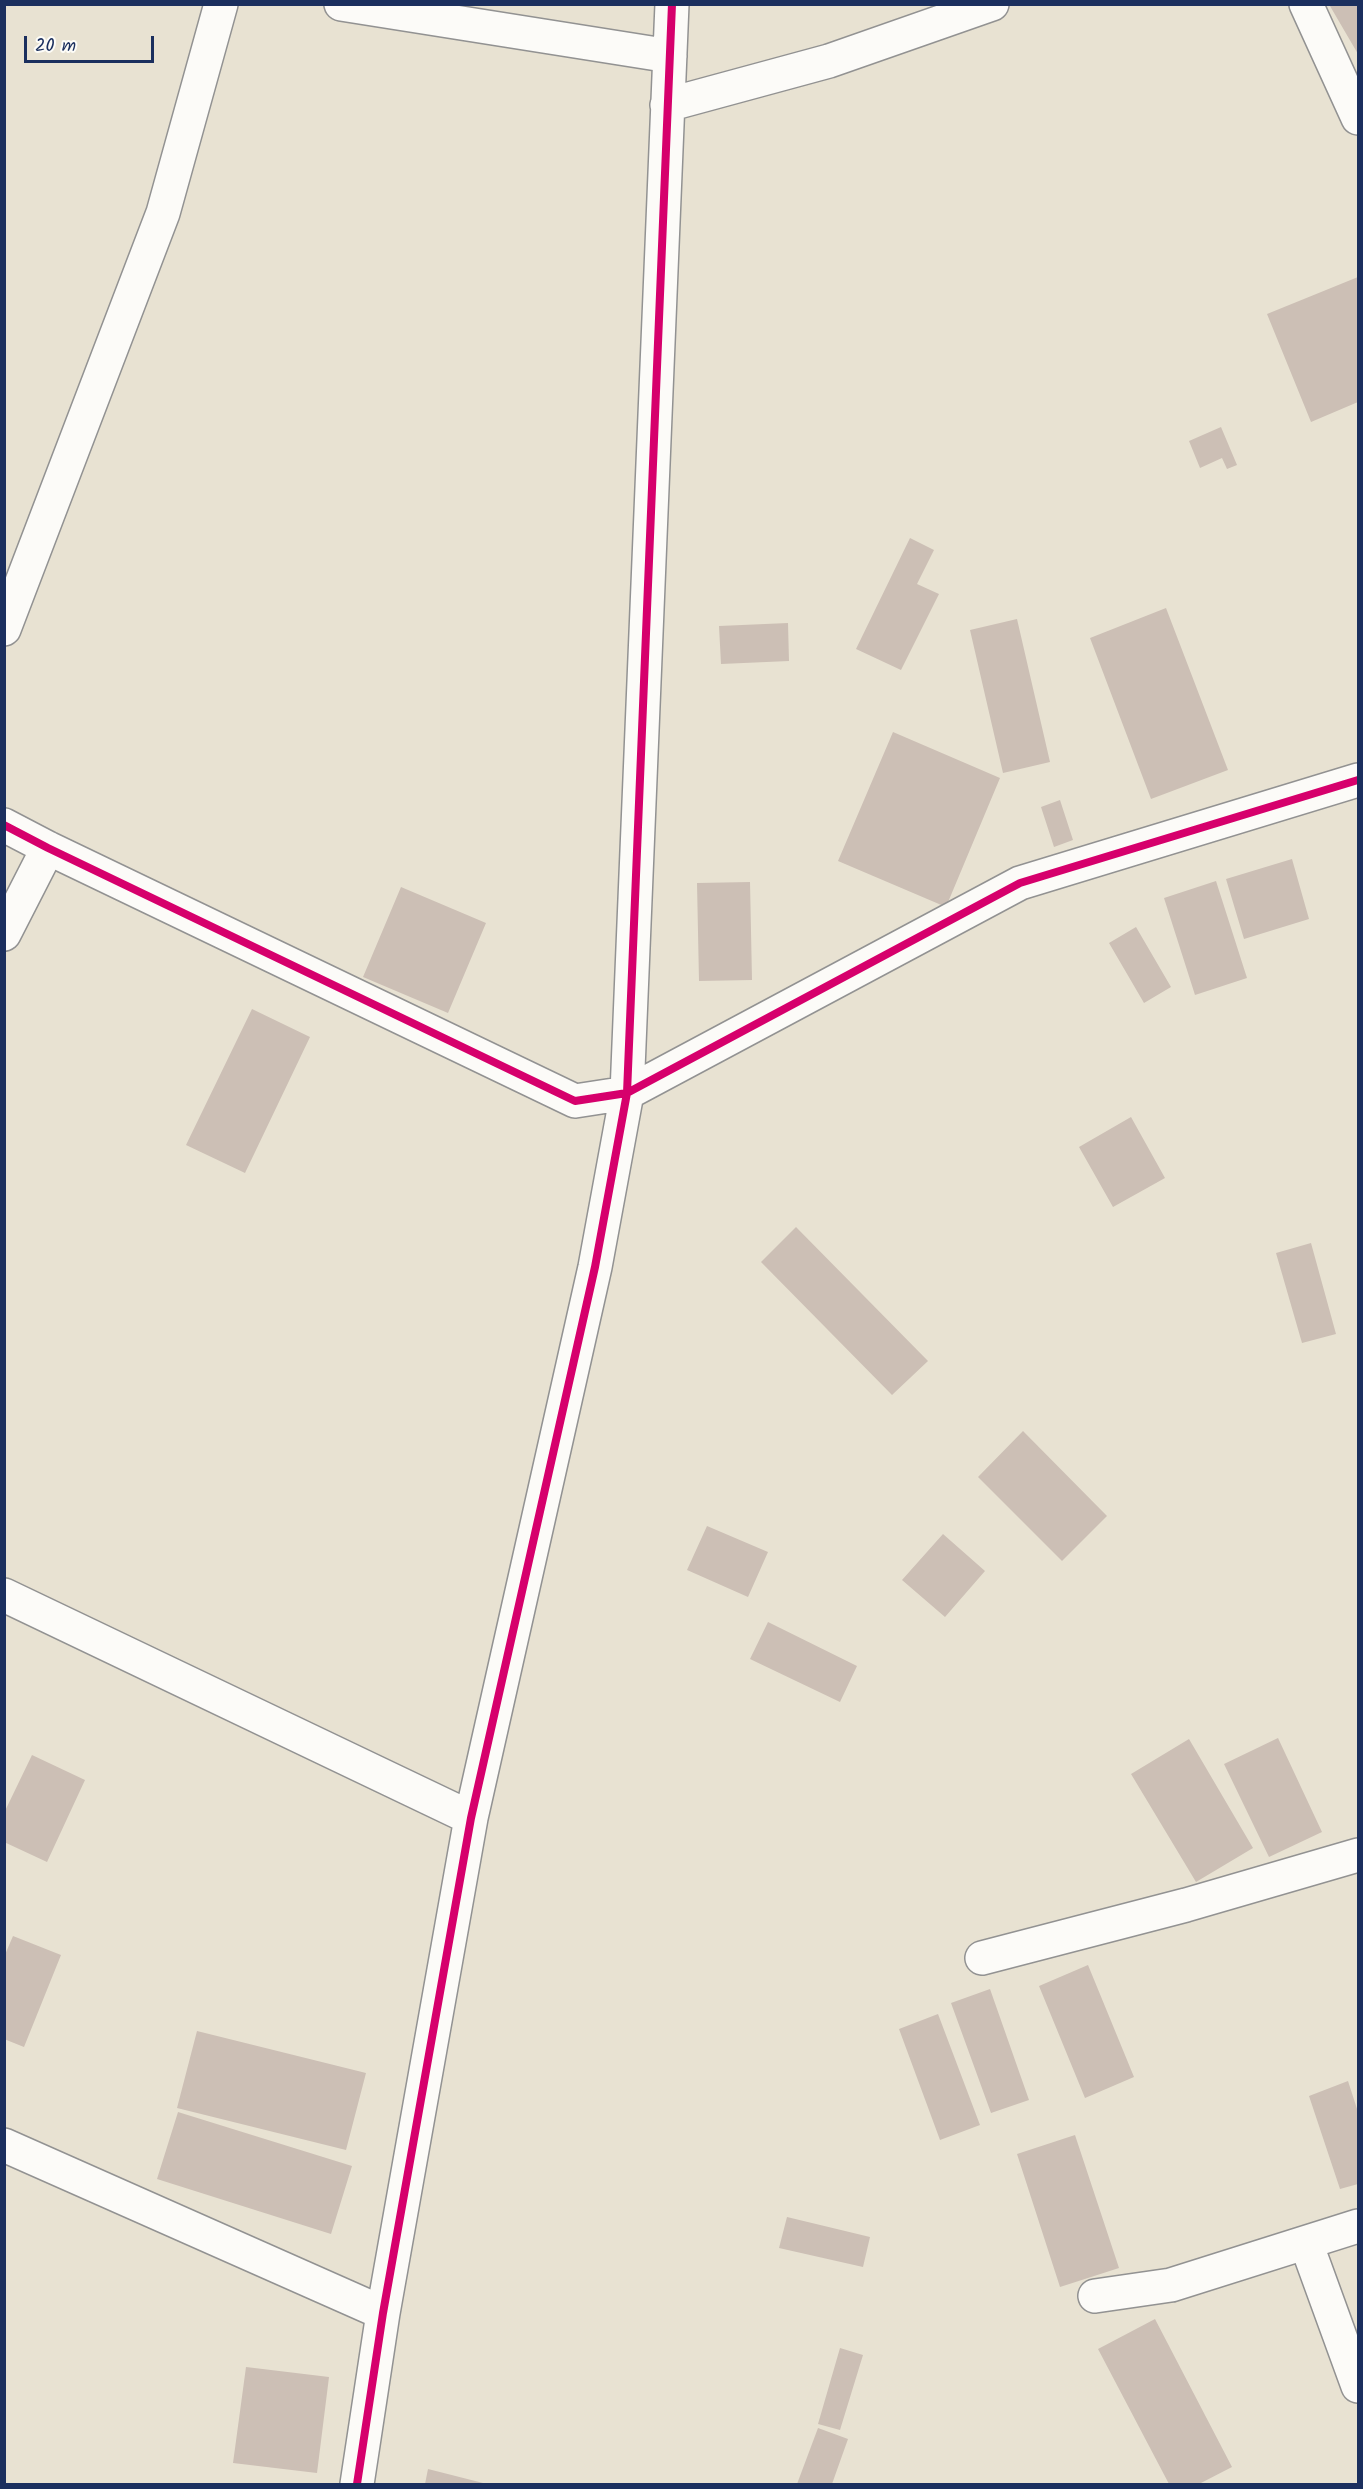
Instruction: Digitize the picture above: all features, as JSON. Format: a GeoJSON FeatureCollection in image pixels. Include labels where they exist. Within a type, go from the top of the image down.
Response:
{"type":"FeatureCollection","features":[{"type":"Feature","properties":{"kind":"street"},"geometry":{"type":"LineString","coordinates":[[4,629],[163,213],[221,4]]}},
{"type":"Feature","properties":{"kind":"street"},"geometry":{"type":"LineString","coordinates":[[342,4],[670,56]]}},
{"type":"Feature","properties":{"kind":"street"},"geometry":{"type":"LineString","coordinates":[[357,2484],[383,2313],[471,1818],[595,1267],[627,1093],[672,4]]}},
{"type":"Feature","properties":{"kind":"street"},"geometry":{"type":"LineString","coordinates":[[667,105],[829,61],[992,4]]}},
{"type":"Feature","properties":{"kind":"street"},"geometry":{"type":"LineString","coordinates":[[1306,4],[1359,118]]}},
{"type":"Feature","properties":{"kind":"street"},"geometry":{"type":"LineString","coordinates":[[4,825],[575,1101],[627,1093],[1020,883],[1359,780]]}},
{"type":"Feature","properties":{"kind":"street"},"geometry":{"type":"LineString","coordinates":[[4,934],[48,848]]}},
{"type":"Feature","properties":{"kind":"street"},"geometry":{"type":"LineString","coordinates":[[4,1595],[471,1818]]}},
{"type":"Feature","properties":{"kind":"street"},"geometry":{"type":"LineString","coordinates":[[982,1958],[1186,1905],[1359,1855]]}},
{"type":"Feature","properties":{"kind":"street"},"geometry":{"type":"LineString","coordinates":[[4,2145],[383,2313]]}},
{"type":"Feature","properties":{"kind":"street"},"geometry":{"type":"LineString","coordinates":[[1095,2296],[1171,2285],[1359,2226]]}},
{"type":"Feature","properties":{"kind":"street"},"geometry":{"type":"LineString","coordinates":[[1306,2243],[1359,2386]]}},
{"type":"Feature","properties":{"kind":"building"},"geometry":{"type":"Polygon","coordinates":[[[1332,4],[1358,4],[1358,54],[1330,6],[1332,4]]]}},
{"type":"Feature","properties":{"kind":"building"},"geometry":{"type":"Polygon","coordinates":[[[1358,277],[1358,402],[1311,422],[1267,314],[1358,277]]]}},
{"type":"Feature","properties":{"kind":"building"},"geometry":{"type":"Polygon","coordinates":[[[1221,427],[1237,465],[1227,469],[1222,458],[1200,468],[1189,441],[1221,427]]]}},
{"type":"Feature","properties":{"kind":"building"},"geometry":{"type":"Polygon","coordinates":[[[910,538],[934,550],[917,584],[939,594],[901,670],[856,649],[910,538]]]}},
{"type":"Feature","properties":{"kind":"building"},"geometry":{"type":"Polygon","coordinates":[[[1166,608],[1228,770],[1151,799],[1090,638],[1166,608]]]}},
{"type":"Feature","properties":{"kind":"building"},"geometry":{"type":"Polygon","coordinates":[[[1017,619],[1050,762],[1003,773],[970,630],[1017,619]]]}},
{"type":"Feature","properties":{"kind":"building"},"geometry":{"type":"Polygon","coordinates":[[[788,623],[789,661],[721,664],[719,626],[788,623]]]}},
{"type":"Feature","properties":{"kind":"building"},"geometry":{"type":"Polygon","coordinates":[[[893,732],[1000,778],[946,907],[838,861],[893,732]]]}},
{"type":"Feature","properties":{"kind":"building"},"geometry":{"type":"Polygon","coordinates":[[[1060,800],[1073,840],[1054,847],[1041,807],[1060,800]]]}},
{"type":"Feature","properties":{"kind":"building"},"geometry":{"type":"Polygon","coordinates":[[[1292,859],[1309,919],[1244,939],[1226,879],[1292,859]]]}},
{"type":"Feature","properties":{"kind":"building"},"geometry":{"type":"Polygon","coordinates":[[[1216,881],[1247,978],[1195,995],[1164,898],[1216,881]]]}},
{"type":"Feature","properties":{"kind":"building"},"geometry":{"type":"Polygon","coordinates":[[[750,882],[752,980],[699,981],[697,883],[750,882]]]}},
{"type":"Feature","properties":{"kind":"building"},"geometry":{"type":"Polygon","coordinates":[[[401,887],[486,923],[448,1013],[363,977],[401,887]]]}},
{"type":"Feature","properties":{"kind":"building"},"geometry":{"type":"Polygon","coordinates":[[[1136,927],[1171,987],[1144,1003],[1109,943],[1136,927]]]}},
{"type":"Feature","properties":{"kind":"building"},"geometry":{"type":"Polygon","coordinates":[[[252,1009],[310,1037],[245,1173],[186,1145],[252,1009]]]}},
{"type":"Feature","properties":{"kind":"building"},"geometry":{"type":"Polygon","coordinates":[[[1131,1117],[1165,1178],[1113,1207],[1079,1147],[1131,1117]]]}},
{"type":"Feature","properties":{"kind":"building"},"geometry":{"type":"Polygon","coordinates":[[[796,1227],[928,1361],[892,1395],[761,1262],[796,1227]]]}},
{"type":"Feature","properties":{"kind":"building"},"geometry":{"type":"Polygon","coordinates":[[[1311,1243],[1336,1334],[1302,1343],[1276,1253],[1311,1243]]]}},
{"type":"Feature","properties":{"kind":"building"},"geometry":{"type":"Polygon","coordinates":[[[1023,1431],[1107,1516],[1062,1561],[978,1477],[1023,1431]]]}},
{"type":"Feature","properties":{"kind":"building"},"geometry":{"type":"Polygon","coordinates":[[[707,1526],[768,1552],[748,1597],[687,1570],[707,1526]]]}},
{"type":"Feature","properties":{"kind":"building"},"geometry":{"type":"Polygon","coordinates":[[[943,1534],[985,1571],[945,1617],[902,1580],[943,1534]]]}},
{"type":"Feature","properties":{"kind":"building"},"geometry":{"type":"Polygon","coordinates":[[[768,1622],[857,1666],[840,1702],[750,1659],[768,1622]]]}},
{"type":"Feature","properties":{"kind":"building"},"geometry":{"type":"Polygon","coordinates":[[[1278,1738],[1322,1832],[1269,1857],[1224,1764],[1278,1738]]]}},
{"type":"Feature","properties":{"kind":"building"},"geometry":{"type":"Polygon","coordinates":[[[1189,1739],[1253,1848],[1196,1882],[1131,1774],[1189,1739]]]}},
{"type":"Feature","properties":{"kind":"building"},"geometry":{"type":"Polygon","coordinates":[[[32,1755],[85,1780],[47,1862],[4,1842],[4,1813],[32,1755]]]}},
{"type":"Feature","properties":{"kind":"building"},"geometry":{"type":"Polygon","coordinates":[[[13,1936],[61,1955],[24,2047],[4,2039],[4,1957],[13,1936]]]}},
{"type":"Feature","properties":{"kind":"building"},"geometry":{"type":"Polygon","coordinates":[[[1088,1965],[1134,2077],[1085,2098],[1039,1986],[1088,1965]]]}},
{"type":"Feature","properties":{"kind":"building"},"geometry":{"type":"Polygon","coordinates":[[[990,1989],[1029,2100],[991,2113],[951,2003],[990,1989]]]}},
{"type":"Feature","properties":{"kind":"building"},"geometry":{"type":"Polygon","coordinates":[[[938,2014],[980,2125],[940,2140],[899,2029],[938,2014]]]}},
{"type":"Feature","properties":{"kind":"building"},"geometry":{"type":"Polygon","coordinates":[[[197,2031],[366,2073],[346,2150],[177,2108],[197,2031]]]}},
{"type":"Feature","properties":{"kind":"building"},"geometry":{"type":"Polygon","coordinates":[[[1348,2081],[1358,2112],[1358,2184],[1340,2189],[1309,2096],[1348,2081]]]}},
{"type":"Feature","properties":{"kind":"building"},"geometry":{"type":"Polygon","coordinates":[[[178,2112],[352,2166],[331,2234],[157,2179],[178,2112]]]}},
{"type":"Feature","properties":{"kind":"building"},"geometry":{"type":"Polygon","coordinates":[[[1075,2135],[1119,2268],[1060,2287],[1017,2154],[1075,2135]]]}},
{"type":"Feature","properties":{"kind":"building"},"geometry":{"type":"Polygon","coordinates":[[[787,2217],[870,2237],[863,2267],[779,2248],[787,2217]]]}},
{"type":"Feature","properties":{"kind":"building"},"geometry":{"type":"Polygon","coordinates":[[[1155,2319],[1232,2467],[1199,2484],[1169,2484],[1098,2349],[1155,2319]]]}},
{"type":"Feature","properties":{"kind":"building"},"geometry":{"type":"Polygon","coordinates":[[[840,2348],[863,2355],[840,2430],[818,2424],[840,2348]]]}},
{"type":"Feature","properties":{"kind":"building"},"geometry":{"type":"Polygon","coordinates":[[[246,2367],[329,2377],[317,2473],[233,2463],[246,2367]]]}},
{"type":"Feature","properties":{"kind":"building"},"geometry":{"type":"Polygon","coordinates":[[[818,2428],[848,2439],[832,2484],[797,2484],[818,2428]]]}},
{"type":"Feature","properties":{"kind":"building"},"geometry":{"type":"Polygon","coordinates":[[[428,2469],[487,2484],[425,2484],[428,2469]]]}},
{"type":"Feature","properties":{"kind":"cycle path"},"geometry":{"type":"LineString","coordinates":[[4,825],[575,1101],[627,1093],[672,4]]}},
{"type":"Feature","properties":{"kind":"cycle path"},"geometry":{"type":"LineString","coordinates":[[357,2484],[383,2313],[471,1818],[595,1267],[627,1093],[1020,883],[1358,780]]}}]}
